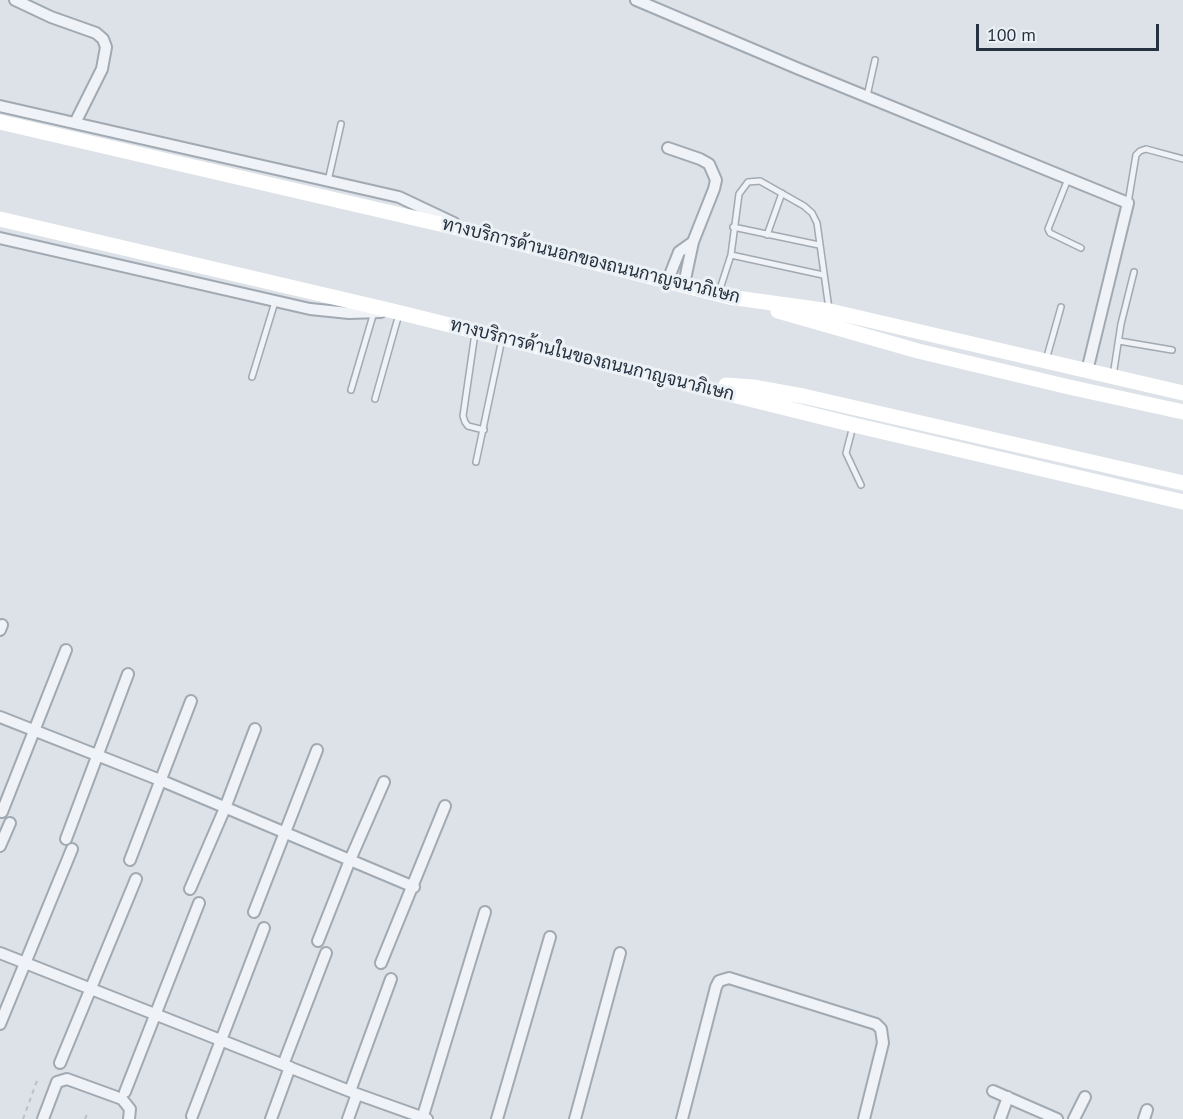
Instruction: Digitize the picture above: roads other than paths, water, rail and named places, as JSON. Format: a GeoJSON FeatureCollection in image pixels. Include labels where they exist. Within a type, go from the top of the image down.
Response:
{"type":"FeatureCollection","features":[{"type":"Feature","properties":{"kind":"main road","name":"ทางบริการด้านนอกของถนนกาญจนาภิเษก"},"geometry":{"type":"LineString","coordinates":[[0,122],[470,231],[723,295],[830,311],[1183,393]]}},
{"type":"Feature","properties":{"kind":"main road","name":"ทางบริการด้านในของถนนกาญจนาภิเษก"},"geometry":{"type":"LineString","coordinates":[[6,220],[1183,502]]}},
{"type":"Feature","properties":{"kind":"main road"},"geometry":{"type":"LineString","coordinates":[[723,295],[918,351],[1183,412]]}},
{"type":"Feature","properties":{"kind":"main road"},"geometry":{"type":"LineString","coordinates":[[685,383],[753,387],[802,396],[1183,483]]}},
{"type":"Feature","properties":{"kind":"street"},"geometry":{"type":"LineString","coordinates":[[15,0],[51,17],[96,33],[103,39],[106,47],[102,69],[75,123]]}},
{"type":"Feature","properties":{"kind":"street"},"geometry":{"type":"LineString","coordinates":[[636,0],[1128,203],[1087,372]]}},
{"type":"Feature","properties":{"kind":"street"},"geometry":{"type":"LineString","coordinates":[[0,106],[399,197],[470,231]]}},
{"type":"Feature","properties":{"kind":"street"},"geometry":{"type":"LineString","coordinates":[[668,148],[709,164],[716,180],[693,242],[684,284]]}},
{"type":"Feature","properties":{"kind":"street"},"geometry":{"type":"LineString","coordinates":[[0,238],[275,302],[331,312],[396,312]]}},
{"type":"Feature","properties":{"kind":"street"},"geometry":{"type":"LineString","coordinates":[[668,280],[679,252],[693,242]]}},
{"type":"Feature","properties":{"kind":"street"},"geometry":{"type":"LineString","coordinates":[[2,812],[66,650]]}},
{"type":"Feature","properties":{"kind":"street"},"geometry":{"type":"LineString","coordinates":[[66,839],[128,674]]}},
{"type":"Feature","properties":{"kind":"street"},"geometry":{"type":"LineString","coordinates":[[130,860],[191,701]]}},
{"type":"Feature","properties":{"kind":"street"},"geometry":{"type":"LineString","coordinates":[[0,717],[160,780],[414,886]]}},
{"type":"Feature","properties":{"kind":"street"},"geometry":{"type":"LineString","coordinates":[[190,888],[225,808],[255,729]]}},
{"type":"Feature","properties":{"kind":"street"},"geometry":{"type":"LineString","coordinates":[[254,912],[317,750]]}},
{"type":"Feature","properties":{"kind":"street"},"geometry":{"type":"LineString","coordinates":[[318,941],[384,782]]}},
{"type":"Feature","properties":{"kind":"street"},"geometry":{"type":"LineString","coordinates":[[381,963],[445,806]]}},
{"type":"Feature","properties":{"kind":"street"},"geometry":{"type":"LineString","coordinates":[[0,846],[10,823]]}},
{"type":"Feature","properties":{"kind":"street"},"geometry":{"type":"LineString","coordinates":[[0,1024],[72,849]]}},
{"type":"Feature","properties":{"kind":"street"},"geometry":{"type":"LineString","coordinates":[[60,1063],[136,879]]}},
{"type":"Feature","properties":{"kind":"street"},"geometry":{"type":"LineString","coordinates":[[125,1092],[199,903]]}},
{"type":"Feature","properties":{"kind":"street"},"geometry":{"type":"LineString","coordinates":[[0,953],[353,1093],[424,1118],[485,912]]}},
{"type":"Feature","properties":{"kind":"street"},"geometry":{"type":"LineString","coordinates":[[192,1116],[264,928]]}},
{"type":"Feature","properties":{"kind":"street"},"geometry":{"type":"LineString","coordinates":[[497,1119],[550,936]]}},
{"type":"Feature","properties":{"kind":"street"},"geometry":{"type":"LineString","coordinates":[[271,1119],[286,1066],[326,953]]}},
{"type":"Feature","properties":{"kind":"street"},"geometry":{"type":"LineString","coordinates":[[574,1119],[620,953]]}},
{"type":"Feature","properties":{"kind":"street"},"geometry":{"type":"LineString","coordinates":[[682,1119],[716,987],[719,981],[729,978],[876,1024],[881,1029],[883,1042],[864,1119]]}},
{"type":"Feature","properties":{"kind":"street"},"geometry":{"type":"LineString","coordinates":[[348,1119],[353,1093],[391,979]]}},
{"type":"Feature","properties":{"kind":"street"},"geometry":{"type":"LineString","coordinates":[[43,1119],[57,1082],[67,1079],[122,1099],[130,1109],[129,1119]]}},
{"type":"Feature","properties":{"kind":"street"},"geometry":{"type":"LineString","coordinates":[[993,1091],[1057,1119]]}},
{"type":"Feature","properties":{"kind":"street"},"geometry":{"type":"LineString","coordinates":[[1000,1119],[1008,1097]]}},
{"type":"Feature","properties":{"kind":"street"},"geometry":{"type":"LineString","coordinates":[[1074,1119],[1085,1097]]}},
{"type":"Feature","properties":{"kind":"lane"},"geometry":{"type":"LineString","coordinates":[[867,96],[875,60]]}},
{"type":"Feature","properties":{"kind":"lane"},"geometry":{"type":"LineString","coordinates":[[328,181],[341,124]]}},
{"type":"Feature","properties":{"kind":"lane"},"geometry":{"type":"LineString","coordinates":[[1128,203],[1136,155],[1140,151],[1146,149],[1183,159]]}},
{"type":"Feature","properties":{"kind":"lane"},"geometry":{"type":"LineString","coordinates":[[1068,179],[1048,229],[1050,233],[1081,248]]}},
{"type":"Feature","properties":{"kind":"lane"},"geometry":{"type":"LineString","coordinates":[[723,295],[739,194],[748,182],[760,181],[812,213],[817,224],[830,311]]}},
{"type":"Feature","properties":{"kind":"lane"},"geometry":{"type":"LineString","coordinates":[[767,235],[782,193]]}},
{"type":"Feature","properties":{"kind":"lane"},"geometry":{"type":"LineString","coordinates":[[733,228],[819,245]]}},
{"type":"Feature","properties":{"kind":"lane"},"geometry":{"type":"LineString","coordinates":[[731,255],[823,275]]}},
{"type":"Feature","properties":{"kind":"lane"},"geometry":{"type":"LineString","coordinates":[[1113,378],[1134,272]]}},
{"type":"Feature","properties":{"kind":"lane"},"geometry":{"type":"LineString","coordinates":[[252,377],[275,302]]}},
{"type":"Feature","properties":{"kind":"lane"},"geometry":{"type":"LineString","coordinates":[[1046,362],[1061,307]]}},
{"type":"Feature","properties":{"kind":"lane"},"geometry":{"type":"LineString","coordinates":[[351,390],[374,312]]}},
{"type":"Feature","properties":{"kind":"lane"},"geometry":{"type":"LineString","coordinates":[[375,399],[396,312]]}},
{"type":"Feature","properties":{"kind":"lane"},"geometry":{"type":"LineString","coordinates":[[475,331],[463,416],[468,426],[483,430]]}},
{"type":"Feature","properties":{"kind":"lane"},"geometry":{"type":"LineString","coordinates":[[476,462],[503,338]]}},
{"type":"Feature","properties":{"kind":"lane"},"geometry":{"type":"LineString","coordinates":[[1119,341],[1172,350]]}},
{"type":"Feature","properties":{"kind":"lane"},"geometry":{"type":"LineString","coordinates":[[854,425],[846,453],[861,485]]}}]}
